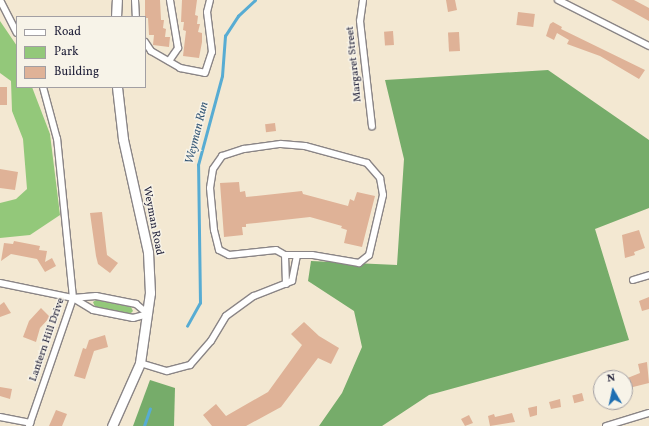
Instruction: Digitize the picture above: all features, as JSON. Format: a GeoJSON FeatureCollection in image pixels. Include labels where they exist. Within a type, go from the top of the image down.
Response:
{"type":"FeatureCollection","features":[{"type":"Feature","properties":{"kind":"street"},"geometry":{"type":"LineString","coordinates":[[0,0],[16,31]]}},
{"type":"Feature","properties":{"kind":"street"},"geometry":{"type":"LineString","coordinates":[[116,16],[117,0]]}},
{"type":"Feature","properties":{"kind":"street"},"geometry":{"type":"LineString","coordinates":[[135,0],[136,16]]}},
{"type":"Feature","properties":{"kind":"street"},"geometry":{"type":"LineString","coordinates":[[169,61],[178,48],[170,0]]}},
{"type":"Feature","properties":{"kind":"street"},"geometry":{"type":"LineString","coordinates":[[146,43],[152,51],[180,68],[205,73],[212,52],[207,12],[210,0]]}},
{"type":"Feature","properties":{"kind":"street","name":"Margaret Street"},"geometry":{"type":"LineString","coordinates":[[363,0],[360,21],[372,126]]}},
{"type":"Feature","properties":{"kind":"street"},"geometry":{"type":"LineString","coordinates":[[558,0],[649,46]]}},
{"type":"Feature","properties":{"kind":"street","name":"Lantern Hill Drive"},"geometry":{"type":"LineString","coordinates":[[30,424],[73,298],[57,139],[43,88]]}},
{"type":"Feature","properties":{"kind":"street","name":"Weyman Road"},"geometry":{"type":"LineString","coordinates":[[112,426],[140,363],[148,314],[148,252],[123,139],[117,88]]}},
{"type":"Feature","properties":{"kind":"street"},"geometry":{"type":"LineString","coordinates":[[281,144],[305,146],[367,163],[380,178],[383,195],[369,255],[360,263],[312,255],[297,256],[285,255],[276,250],[229,255],[219,250],[214,230],[210,188],[213,169],[222,156],[244,149],[281,144]]}},
{"type":"Feature","properties":{"kind":"street"},"geometry":{"type":"LineString","coordinates":[[285,255],[286,284]]}},
{"type":"Feature","properties":{"kind":"street"},"geometry":{"type":"LineString","coordinates":[[140,363],[167,371],[190,365],[211,342],[226,316],[254,296],[292,281],[297,256]]}},
{"type":"Feature","properties":{"kind":"street"},"geometry":{"type":"LineString","coordinates":[[633,280],[649,275]]}},
{"type":"Feature","properties":{"kind":"street"},"geometry":{"type":"LineString","coordinates":[[0,283],[73,298],[96,296],[136,304],[148,314]]}},
{"type":"Feature","properties":{"kind":"street"},"geometry":{"type":"LineString","coordinates":[[73,298],[93,310],[133,318],[148,314]]}},
{"type":"Feature","properties":{"kind":"street"},"geometry":{"type":"LineString","coordinates":[[609,425],[649,413]]}},
{"type":"Feature","properties":{"kind":"street"},"geometry":{"type":"LineString","coordinates":[[0,417],[30,424]]}},
{"type":"Feature","properties":{"kind":"green space"},"geometry":{"type":"Polygon","coordinates":[[[0,21],[16,45],[16,88],[32,88],[50,134],[60,215],[30,235],[0,238],[0,203],[16,199],[27,189],[23,139],[12,111],[11,81],[0,73],[0,21]]]}},
{"type":"Feature","properties":{"kind":"green space"},"geometry":{"type":"Polygon","coordinates":[[[548,70],[649,140],[649,208],[595,229],[629,340],[429,395],[382,426],[319,426],[342,393],[362,347],[354,311],[308,281],[311,261],[397,265],[404,159],[385,80],[548,70]]]}},
{"type":"Feature","properties":{"kind":"green space"},"geometry":{"type":"Polygon","coordinates":[[[96,300],[131,307],[133,311],[130,314],[95,307],[93,302],[96,300]]]}},
{"type":"Feature","properties":{"kind":"green space"},"geometry":{"type":"Polygon","coordinates":[[[150,380],[175,388],[174,426],[133,426],[150,380]]]}},
{"type":"Feature","properties":{"kind":"building"},"geometry":{"type":"Polygon","coordinates":[[[145,0],[160,0],[161,20],[164,20],[163,28],[166,29],[165,37],[170,37],[169,47],[153,45],[154,35],[149,35],[148,18],[145,16],[145,0]]]}},
{"type":"Feature","properties":{"kind":"building"},"geometry":{"type":"Polygon","coordinates":[[[182,0],[197,0],[195,15],[198,16],[197,24],[200,24],[198,32],[202,33],[199,58],[183,56],[186,31],[183,30],[184,22],[181,22],[182,0]]]}},
{"type":"Feature","properties":{"kind":"building"},"geometry":{"type":"Polygon","coordinates":[[[446,0],[455,0],[457,10],[448,12],[446,0]]]}},
{"type":"Feature","properties":{"kind":"building"},"geometry":{"type":"Polygon","coordinates":[[[611,0],[634,0],[649,8],[649,21],[611,0]]]}},
{"type":"Feature","properties":{"kind":"building"},"geometry":{"type":"Polygon","coordinates":[[[518,12],[535,14],[533,27],[516,25],[518,12]]]}},
{"type":"Feature","properties":{"kind":"building"},"geometry":{"type":"Polygon","coordinates":[[[553,22],[562,27],[561,29],[645,70],[639,79],[600,56],[567,44],[569,40],[557,33],[554,40],[546,36],[550,24],[553,22]]]}},
{"type":"Feature","properties":{"kind":"building"},"geometry":{"type":"Polygon","coordinates":[[[393,31],[394,45],[385,46],[384,32],[393,31]]]}},
{"type":"Feature","properties":{"kind":"building"},"geometry":{"type":"Polygon","coordinates":[[[459,32],[460,51],[449,52],[448,33],[459,32]]]}},
{"type":"Feature","properties":{"kind":"building"},"geometry":{"type":"Polygon","coordinates":[[[0,87],[7,87],[7,105],[0,105],[0,87]]]}},
{"type":"Feature","properties":{"kind":"building"},"geometry":{"type":"Polygon","coordinates":[[[275,123],[276,131],[266,132],[265,124],[275,123]]]}},
{"type":"Feature","properties":{"kind":"building"},"geometry":{"type":"Polygon","coordinates":[[[0,169],[18,172],[15,190],[0,188],[0,169]]]}},
{"type":"Feature","properties":{"kind":"building"},"geometry":{"type":"Polygon","coordinates":[[[239,182],[240,192],[245,191],[246,197],[302,191],[303,194],[348,206],[350,199],[354,201],[357,192],[375,196],[362,247],[344,243],[347,230],[341,228],[342,226],[310,217],[246,224],[246,227],[242,227],[243,235],[224,237],[220,183],[239,182]]]}},
{"type":"Feature","properties":{"kind":"building"},"geometry":{"type":"Polygon","coordinates":[[[102,212],[107,255],[118,263],[110,273],[98,264],[90,213],[102,212]]]}},
{"type":"Feature","properties":{"kind":"building"},"geometry":{"type":"Polygon","coordinates":[[[639,230],[645,248],[634,252],[635,255],[625,258],[622,235],[639,230]]]}},
{"type":"Feature","properties":{"kind":"building"},"geometry":{"type":"Polygon","coordinates":[[[14,241],[40,246],[39,250],[47,251],[45,262],[52,258],[56,266],[45,272],[37,259],[11,254],[1,261],[4,243],[13,244],[14,241]]]}},
{"type":"Feature","properties":{"kind":"building"},"geometry":{"type":"Polygon","coordinates":[[[649,297],[649,309],[642,311],[639,301],[649,297]]]}},
{"type":"Feature","properties":{"kind":"building"},"geometry":{"type":"Polygon","coordinates":[[[4,302],[11,313],[0,317],[0,305],[4,302]]]}},
{"type":"Feature","properties":{"kind":"building"},"geometry":{"type":"Polygon","coordinates":[[[41,308],[50,317],[40,328],[36,342],[23,337],[29,321],[41,308]]]}},
{"type":"Feature","properties":{"kind":"building"},"geometry":{"type":"Polygon","coordinates":[[[304,322],[319,336],[339,348],[331,364],[318,358],[281,407],[246,426],[212,426],[203,415],[216,404],[226,416],[268,392],[302,345],[291,334],[304,322]]]}},
{"type":"Feature","properties":{"kind":"building"},"geometry":{"type":"Polygon","coordinates":[[[105,335],[108,347],[94,351],[85,379],[74,376],[83,348],[86,349],[89,340],[105,335]]]}},
{"type":"Feature","properties":{"kind":"building"},"geometry":{"type":"Polygon","coordinates":[[[647,362],[649,383],[633,387],[633,376],[640,373],[638,364],[647,362]]]}},
{"type":"Feature","properties":{"kind":"building"},"geometry":{"type":"Polygon","coordinates":[[[0,387],[12,389],[10,399],[0,396],[0,387]]]}},
{"type":"Feature","properties":{"kind":"building"},"geometry":{"type":"Polygon","coordinates":[[[582,393],[584,401],[574,403],[572,395],[582,393]]]}},
{"type":"Feature","properties":{"kind":"building"},"geometry":{"type":"Polygon","coordinates":[[[560,399],[561,407],[551,409],[549,402],[560,399]]]}},
{"type":"Feature","properties":{"kind":"building"},"geometry":{"type":"Polygon","coordinates":[[[537,406],[537,415],[530,417],[528,408],[537,406]]]}},
{"type":"Feature","properties":{"kind":"building"},"geometry":{"type":"Polygon","coordinates":[[[56,410],[67,414],[62,426],[49,426],[56,410]]]}},
{"type":"Feature","properties":{"kind":"building"},"geometry":{"type":"Polygon","coordinates":[[[512,413],[515,422],[490,426],[488,416],[494,414],[495,417],[512,413]]]}},
{"type":"Feature","properties":{"kind":"building"},"geometry":{"type":"Polygon","coordinates":[[[469,415],[473,423],[465,426],[461,419],[469,415]]]}},
{"type":"Feature","properties":{"kind":"waterway","name":"Weyman Run"},"geometry":{"type":"LineString","coordinates":[[187,326],[200,303],[198,165],[222,76],[225,36],[238,16],[255,0]]}},
{"type":"Feature","properties":{"kind":"waterway","name":"Weyman Run"},"geometry":{"type":"LineString","coordinates":[[144,426],[150,409]]}}]}
